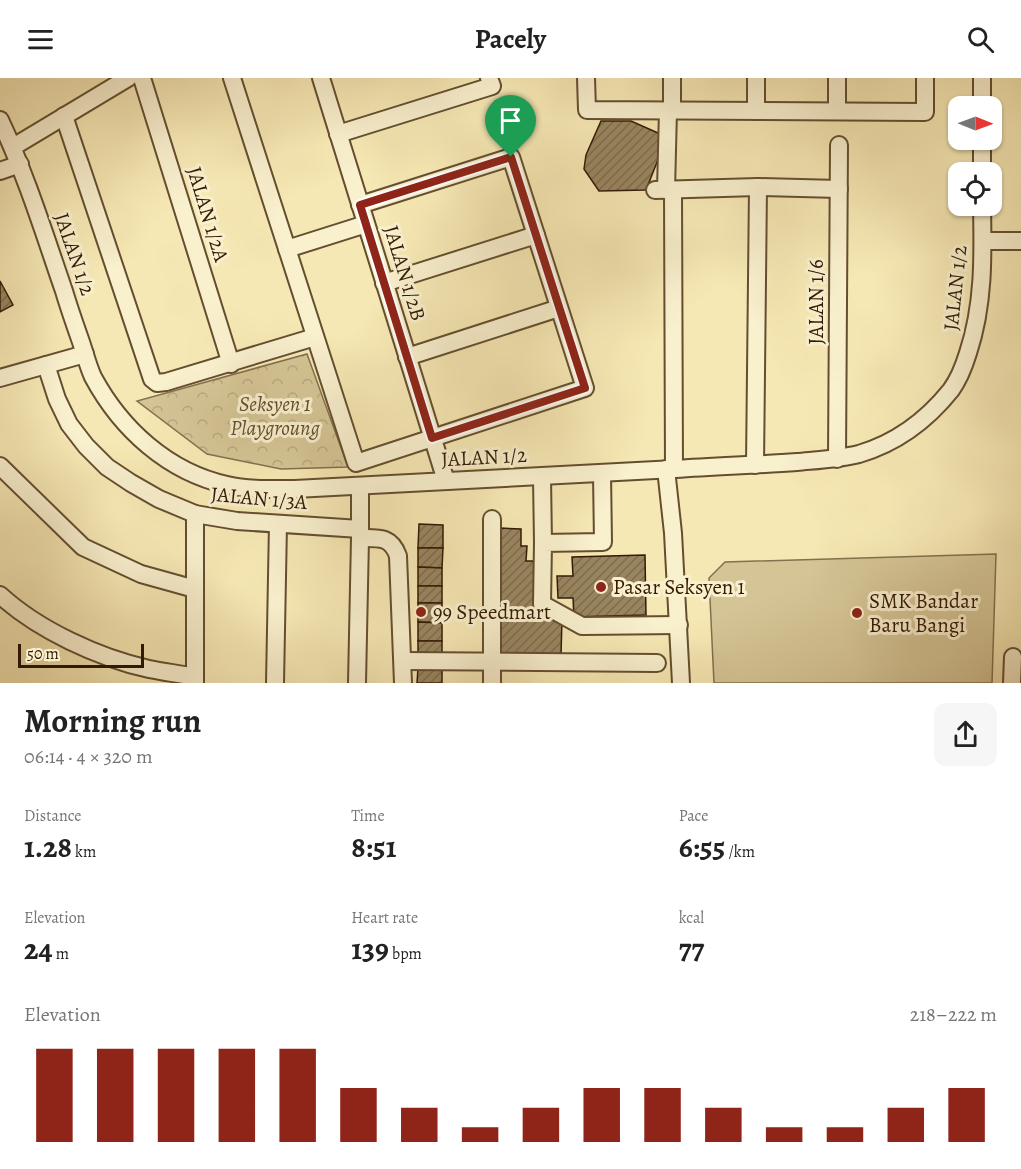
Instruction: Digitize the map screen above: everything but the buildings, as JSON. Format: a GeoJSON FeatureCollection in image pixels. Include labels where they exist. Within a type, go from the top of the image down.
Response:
{"type":"FeatureCollection","features":[{"type":"Feature","properties":{"kind":"street"},"geometry":{"type":"LineString","coordinates":[[13,147],[128,78]]}},
{"type":"Feature","properties":{"kind":"street","name":"JALAN 1/2A"},"geometry":{"type":"LineString","coordinates":[[142,78],[231,364]]}},
{"type":"Feature","properties":{"kind":"street"},"geometry":{"type":"LineString","coordinates":[[232,78],[356,463],[585,388],[511,157],[360,205]]}},
{"type":"Feature","properties":{"kind":"street","name":"JALAN 1/2B"},"geometry":{"type":"LineString","coordinates":[[321,78],[446,481]]}},
{"type":"Feature","properties":{"kind":"street"},"geometry":{"type":"LineString","coordinates":[[586,78],[587,110],[925,112],[925,78]]}},
{"type":"Feature","properties":{"kind":"street"},"geometry":{"type":"LineString","coordinates":[[672,78],[665,190],[670,469],[681,683]]}},
{"type":"Feature","properties":{"kind":"street"},"geometry":{"type":"LineString","coordinates":[[756,78],[756,111]]}},
{"type":"Feature","properties":{"kind":"street"},"geometry":{"type":"LineString","coordinates":[[837,78],[837,111]]}},
{"type":"Feature","properties":{"kind":"street"},"geometry":{"type":"LineString","coordinates":[[982,78],[982,96]]}},
{"type":"Feature","properties":{"kind":"street"},"geometry":{"type":"LineString","coordinates":[[338,134],[491,82]]}},
{"type":"Feature","properties":{"kind":"street"},"geometry":{"type":"LineString","coordinates":[[64,116],[152,379],[157,383],[166,382],[315,337]]}},
{"type":"Feature","properties":{"kind":"street","name":"JALAN 1/2"},"geometry":{"type":"LineString","coordinates":[[0,120],[20,164],[93,375],[113,410],[147,445],[165,459],[206,480],[229,486],[262,489],[360,486],[602,474],[837,459],[860,454],[897,438],[915,426],[952,388],[964,367],[980,306],[982,216]]}},
{"type":"Feature","properties":{"kind":"street","name":"JALAN 1/6"},"geometry":{"type":"LineString","coordinates":[[837,459],[839,145]]}},
{"type":"Feature","properties":{"kind":"street"},"geometry":{"type":"LineString","coordinates":[[0,171],[20,164]]}},
{"type":"Feature","properties":{"kind":"street"},"geometry":{"type":"LineString","coordinates":[[665,190],[758,187],[839,189]]}},
{"type":"Feature","properties":{"kind":"street"},"geometry":{"type":"LineString","coordinates":[[755,465],[758,187]]}},
{"type":"Feature","properties":{"kind":"street"},"geometry":{"type":"LineString","coordinates":[[287,249],[366,224]]}},
{"type":"Feature","properties":{"kind":"street"},"geometry":{"type":"LineString","coordinates":[[384,283],[536,234]]}},
{"type":"Feature","properties":{"kind":"street"},"geometry":{"type":"LineString","coordinates":[[983,241],[1021,241]]}},
{"type":"Feature","properties":{"kind":"street"},"geometry":{"type":"LineString","coordinates":[[407,357],[559,308]]}},
{"type":"Feature","properties":{"kind":"street"},"geometry":{"type":"LineString","coordinates":[[0,378],[85,354]]}},
{"type":"Feature","properties":{"kind":"street","name":"JALAN 1/3A"},"geometry":{"type":"LineString","coordinates":[[46,365],[65,416],[86,446],[106,467],[159,499],[195,514],[237,521],[360,533],[392,543],[398,556],[403,683]]}},
{"type":"Feature","properties":{"kind":"street"},"geometry":{"type":"LineString","coordinates":[[0,466],[83,547],[141,574],[195,589]]}},
{"type":"Feature","properties":{"kind":"street"},"geometry":{"type":"LineString","coordinates":[[543,543],[603,542],[602,474]]}},
{"type":"Feature","properties":{"kind":"street"},"geometry":{"type":"LineString","coordinates":[[542,477],[542,604],[582,626],[679,625]]}},
{"type":"Feature","properties":{"kind":"street"},"geometry":{"type":"LineString","coordinates":[[357,683],[360,486]]}},
{"type":"Feature","properties":{"kind":"street"},"geometry":{"type":"LineString","coordinates":[[3,604],[49,630],[99,654],[195,680],[195,514]]}},
{"type":"Feature","properties":{"kind":"street"},"geometry":{"type":"LineString","coordinates":[[492,519],[492,683]]}},
{"type":"Feature","properties":{"kind":"street"},"geometry":{"type":"LineString","coordinates":[[275,683],[278,524]]}},
{"type":"Feature","properties":{"kind":"street"},"geometry":{"type":"LineString","coordinates":[[1012,683],[1013,657]]}},
{"type":"Feature","properties":{"kind":"street"},"geometry":{"type":"LineString","coordinates":[[403,661],[657,663]]}},
{"type":"Feature","properties":{"kind":"path"},"geometry":{"type":"LineString","coordinates":[[491,82],[511,157]]}},
{"type":"Feature","properties":{"kind":"green space","name":"Seksyen 1 Playgroung"},"geometry":{"type":"Polygon","coordinates":[[[307,354],[348,467],[281,469],[207,454],[137,401],[307,354]]]}},
{"type":"Feature","properties":{"kind":"green space","name":"SMK Bandar Baru Bangi"},"geometry":{"type":"Polygon","coordinates":[[[996,554],[992,683],[714,683],[709,578],[725,562],[996,554]]]}},
{"type":"Feature","properties":{"kind":"place","name":"Pasar Seksyen 1"},"geometry":{"type":"Point","coordinates":[601,587]}},
{"type":"Feature","properties":{"kind":"place","name":"99 Speedmart"},"geometry":{"type":"Point","coordinates":[421,612]}},
{"type":"Feature","properties":{"kind":"place","name":"SMK Bandar Baru Bangi"},"geometry":{"type":"Point","coordinates":[857,613]}},
{"type":"Feature","properties":{"kind":"route"},"geometry":{"type":"LineString","coordinates":[[511,157],[585,388],[432,438],[360,205],[511,157]]}}]}
